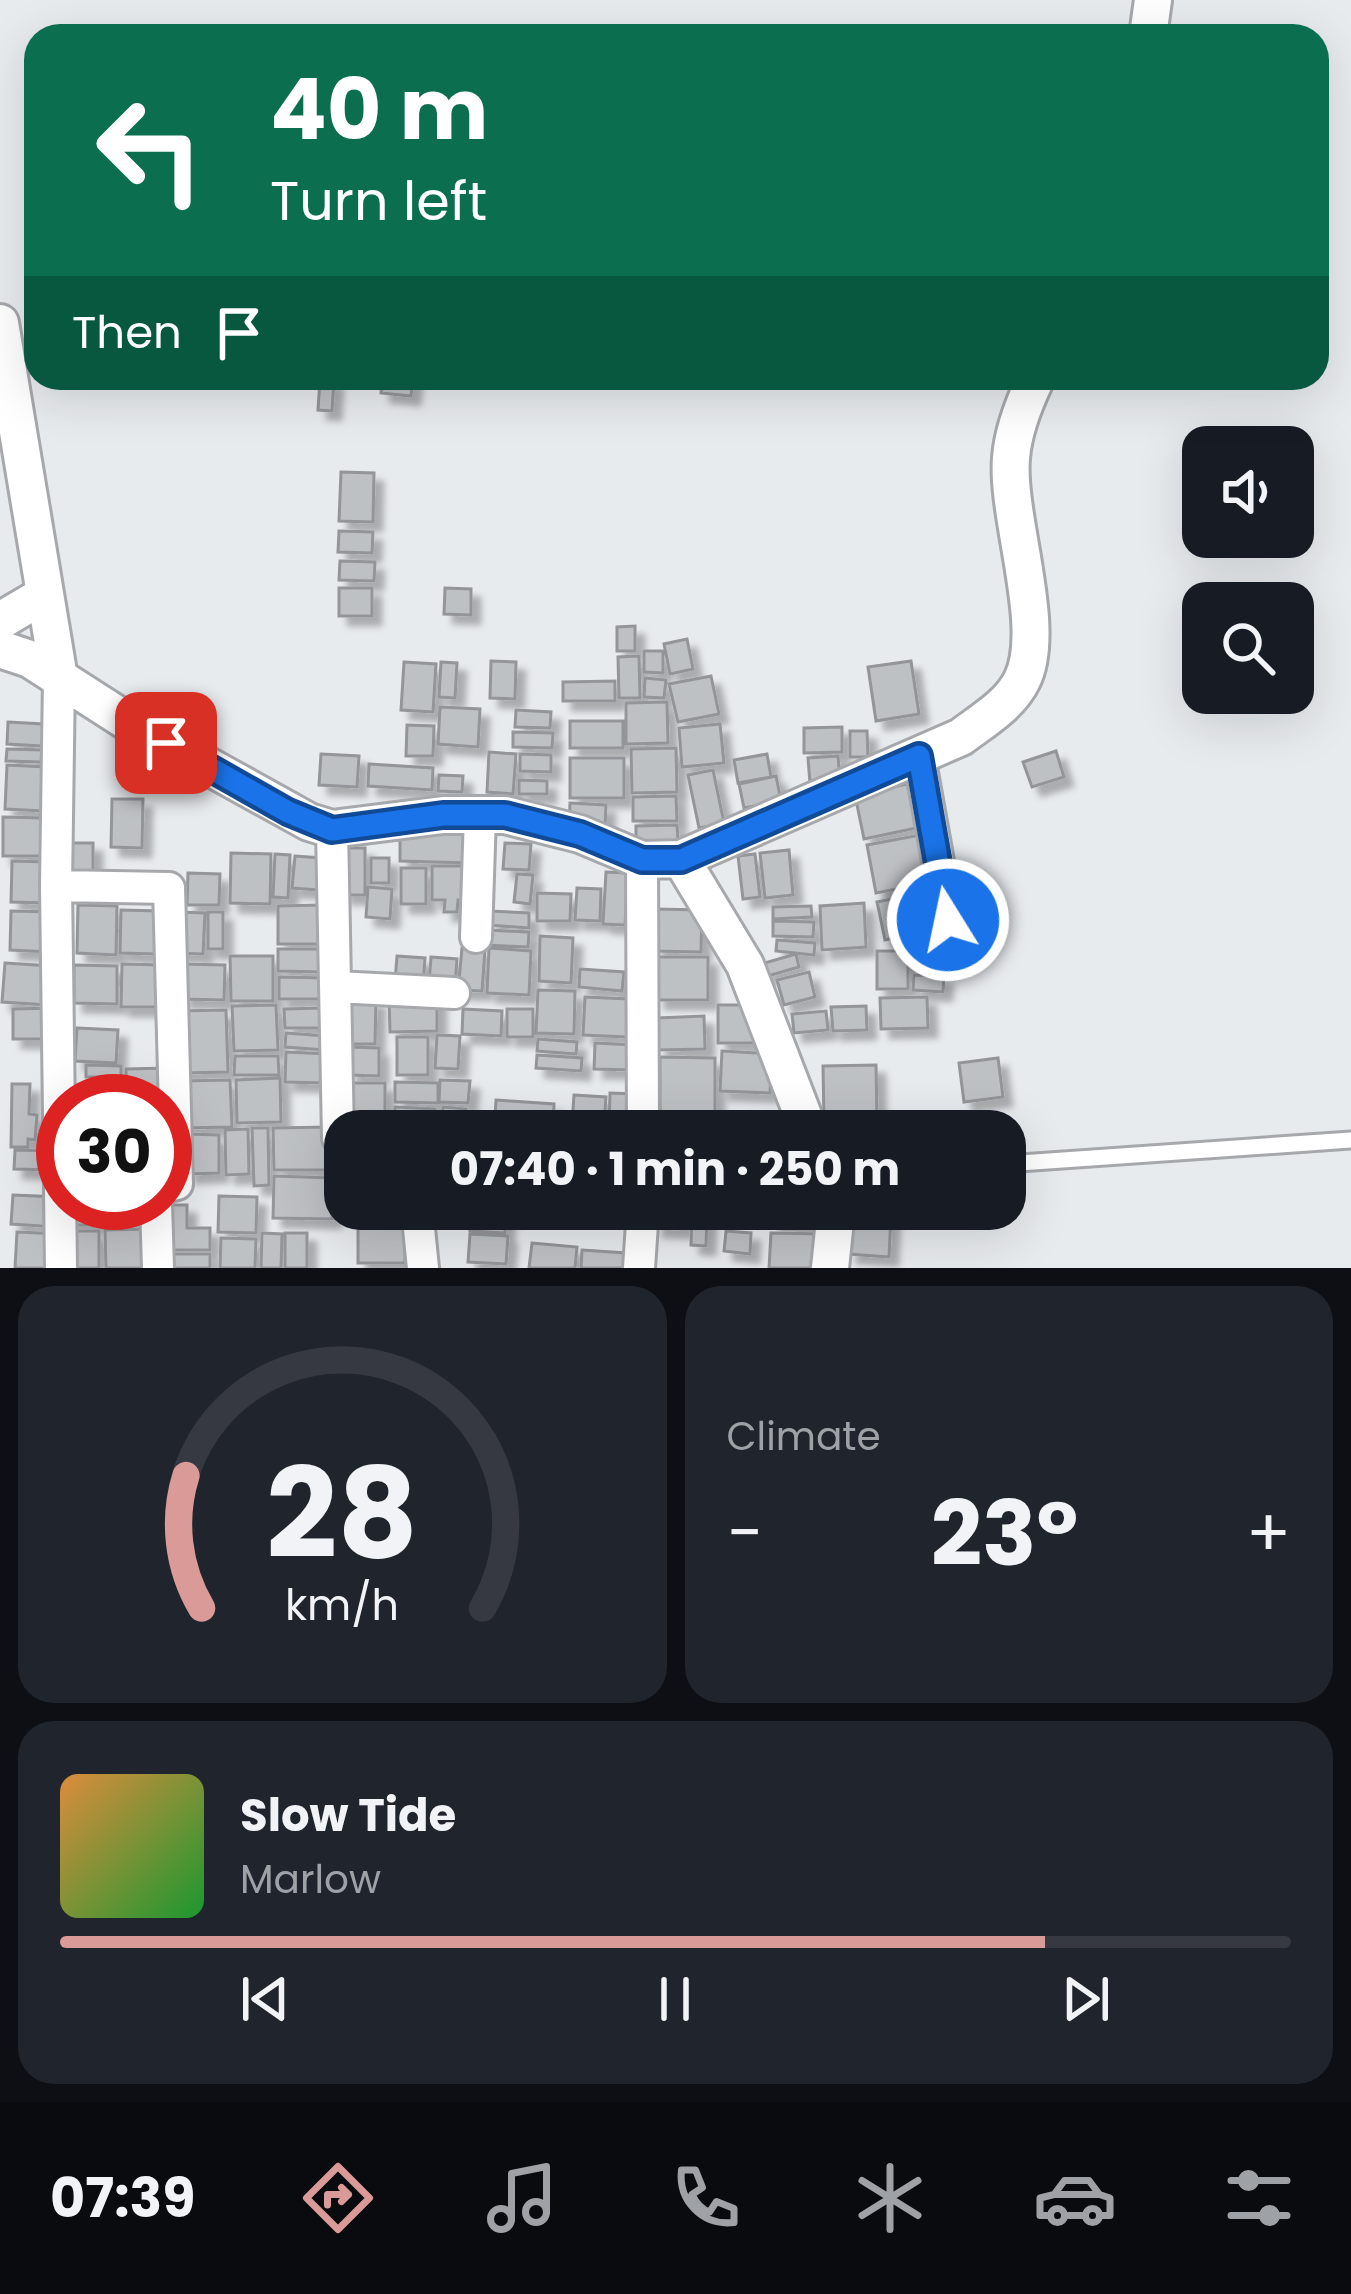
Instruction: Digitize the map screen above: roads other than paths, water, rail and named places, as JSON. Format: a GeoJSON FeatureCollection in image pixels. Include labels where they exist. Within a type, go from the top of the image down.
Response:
{"type":"FeatureCollection","features":[{"type":"Feature","properties":{"kind":"street"},"geometry":{"type":"LineString","coordinates":[[1,338],[59,678],[56,886],[61,1268]]}},
{"type":"Feature","properties":{"kind":"street"},"geometry":{"type":"LineString","coordinates":[[0,649],[31,659],[125,721],[288,812],[332,830],[443,815],[505,815],[580,834],[642,860],[681,860],[961,737],[1021,684],[1028,664],[1029,629],[1010,462],[1030,390]]}},
{"type":"Feature","properties":{"kind":"street"},"geometry":{"type":"LineString","coordinates":[[0,621],[44,595]]}},
{"type":"Feature","properties":{"kind":"street"},"geometry":{"type":"LineString","coordinates":[[919,756],[956,962]]}},
{"type":"Feature","properties":{"kind":"street"},"geometry":{"type":"LineString","coordinates":[[476,937],[480,815]]}},
{"type":"Feature","properties":{"kind":"street"},"geometry":{"type":"LineString","coordinates":[[332,830],[338,1110]]}},
{"type":"Feature","properties":{"kind":"street"},"geometry":{"type":"LineString","coordinates":[[642,860],[644,1110]]}},
{"type":"Feature","properties":{"kind":"street"},"geometry":{"type":"LineString","coordinates":[[681,860],[745,965],[801,1110]]}},
{"type":"Feature","properties":{"kind":"street"},"geometry":{"type":"LineString","coordinates":[[56,886],[170,889],[175,1074]]}},
{"type":"Feature","properties":{"kind":"street"},"geometry":{"type":"LineString","coordinates":[[336,987],[454,992]]}},
{"type":"Feature","properties":{"kind":"street"},"geometry":{"type":"LineString","coordinates":[[157,1230],[158,1268]]}},
{"type":"Feature","properties":{"kind":"street"},"geometry":{"type":"LineString","coordinates":[[419,1230],[423,1268]]}},
{"type":"Feature","properties":{"kind":"street"},"geometry":{"type":"LineString","coordinates":[[640,1268],[643,1230]]}},
{"type":"Feature","properties":{"kind":"street"},"geometry":{"type":"LineString","coordinates":[[830,1268],[834,1230]]}},
{"type":"Feature","properties":{"kind":"lane"},"geometry":{"type":"LineString","coordinates":[[1026,1163],[1351,1140]]}}]}
